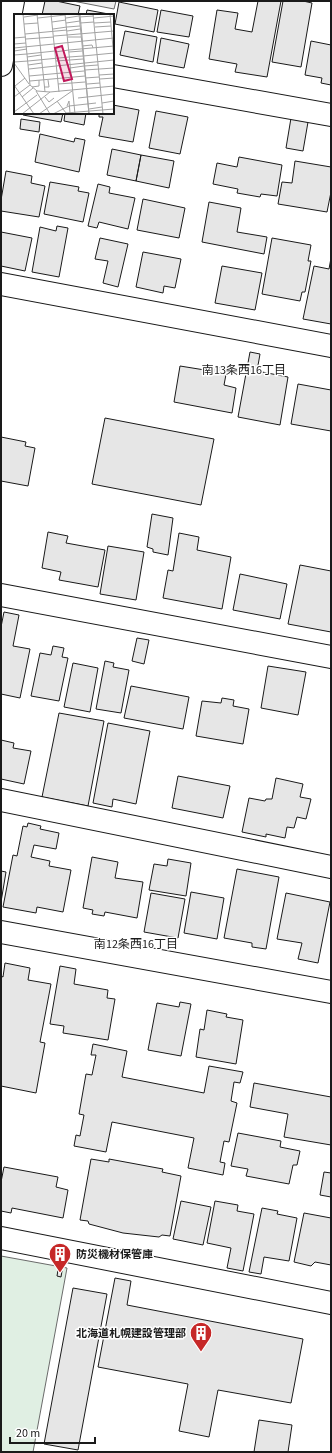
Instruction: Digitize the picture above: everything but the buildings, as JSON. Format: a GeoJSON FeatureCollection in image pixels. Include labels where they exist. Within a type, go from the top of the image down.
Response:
{"type":"FeatureCollection","features":[{"type":"Feature","properties":{"kind":"street"},"geometry":{"type":"LineString","coordinates":[[5,58],[13,1]]}},
{"type":"Feature","properties":{"kind":"street"},"geometry":{"type":"LineString","coordinates":[[114,76],[331,115]]}},
{"type":"Feature","properties":{"kind":"street"},"geometry":{"type":"LineString","coordinates":[[1,284],[331,346]]}},
{"type":"Feature","properties":{"kind":"street"},"geometry":{"type":"LineString","coordinates":[[1,595],[331,657]]}},
{"type":"Feature","properties":{"kind":"street"},"geometry":{"type":"LineString","coordinates":[[1,800],[331,867]]}},
{"type":"Feature","properties":{"kind":"street"},"geometry":{"type":"LineString","coordinates":[[1,932],[331,992]]}},
{"type":"Feature","properties":{"kind":"street"},"geometry":{"type":"LineString","coordinates":[[1,1238],[331,1303]]}},
{"type":"Feature","properties":{"kind":"green space"},"geometry":{"type":"Polygon","coordinates":[[[1,1256],[67,1268],[33,1452],[1,1452],[1,1256]]]}},
{"type":"Feature","properties":{"kind":"shaded area"},"geometry":{"type":"Polygon","coordinates":[[[73,1],[116,1],[114,9],[73,1]]]}},
{"type":"Feature","properties":{"kind":"place","name":"防災機材保管庫"},"geometry":{"type":"Point","coordinates":[60,1274]}},
{"type":"Feature","properties":{"kind":"place","name":"北海道札幌建設管理部"},"geometry":{"type":"Point","coordinates":[201,1352]}},
{"type":"Feature","properties":{"kind":"district","name":"南13条西16丁目"},"geometry":{"type":"Point","coordinates":[244,370]}},
{"type":"Feature","properties":{"kind":"district","name":"南12条西16丁目"},"geometry":{"type":"Point","coordinates":[136,944]}}]}
